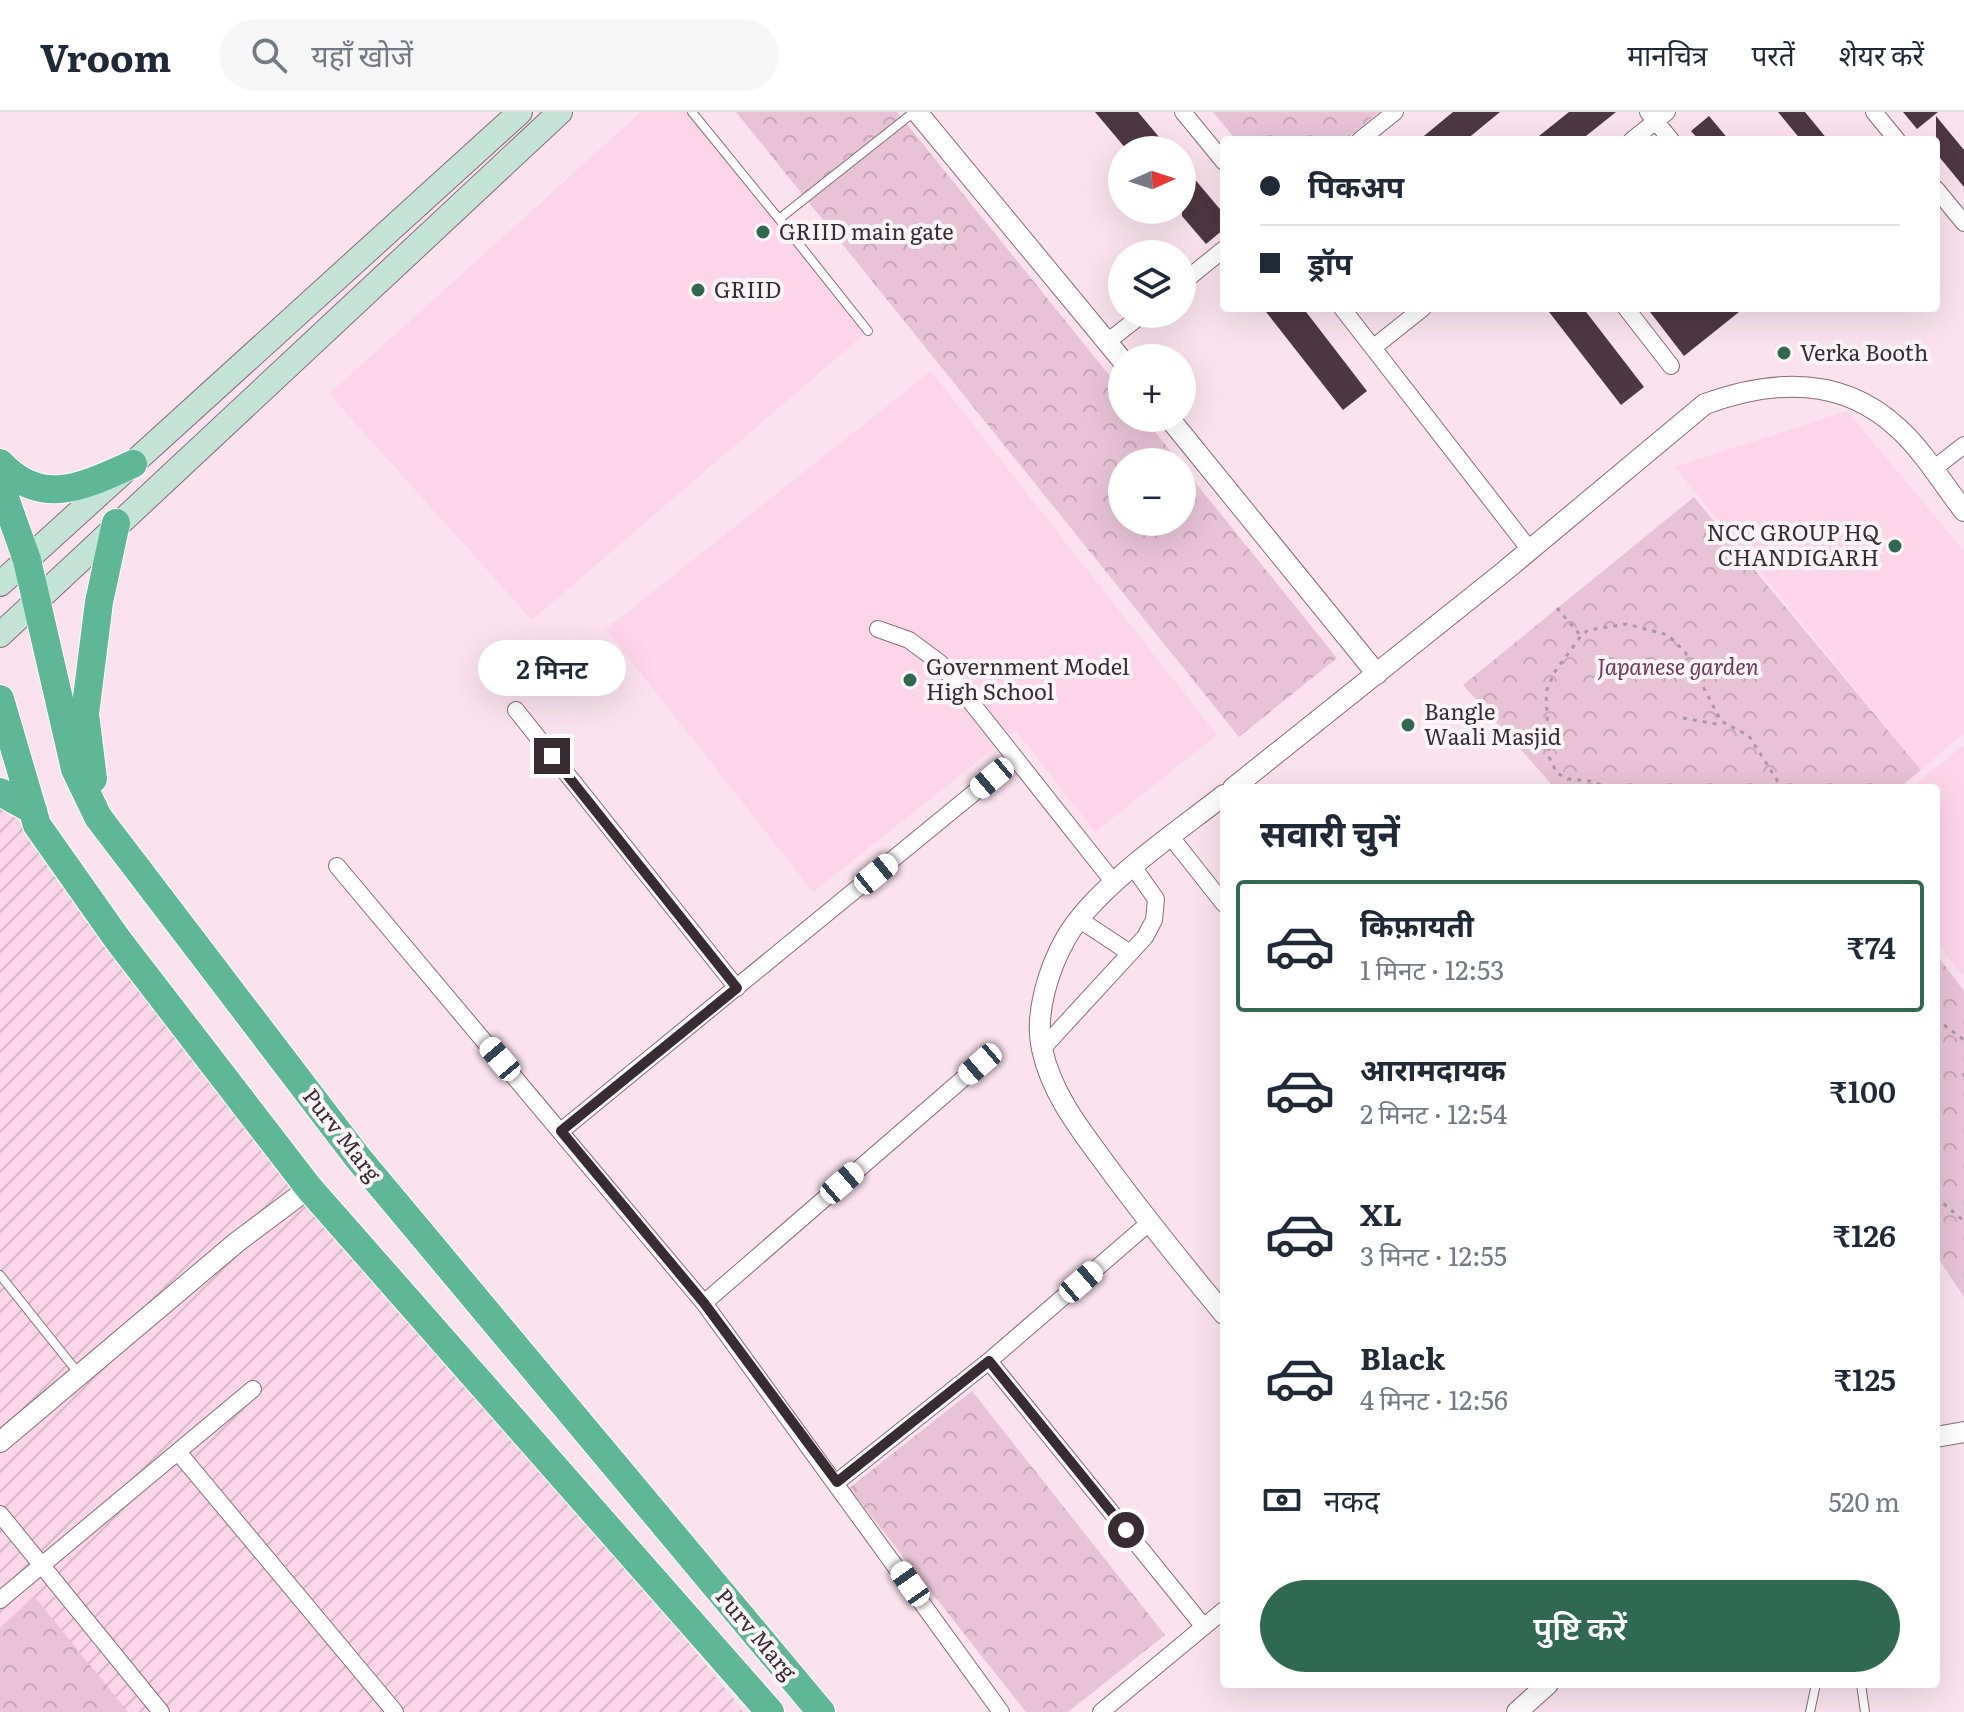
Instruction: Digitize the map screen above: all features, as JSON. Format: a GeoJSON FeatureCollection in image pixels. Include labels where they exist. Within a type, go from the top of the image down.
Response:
{"type":"FeatureCollection","features":[{"type":"Feature","properties":{"kind":"highway"},"geometry":{"type":"LineString","coordinates":[[0,463],[11,475],[36,490],[81,487],[133,464]]}},
{"type":"Feature","properties":{"kind":"highway","name":"Purv Marg"},"geometry":{"type":"LineString","coordinates":[[0,484],[27,560],[75,769],[98,817],[358,1158],[821,1712]]}},
{"type":"Feature","properties":{"kind":"highway"},"geometry":{"type":"LineString","coordinates":[[98,817],[85,714],[99,602],[116,523]]}},
{"type":"Feature","properties":{"kind":"highway","name":"Purv Marg"},"geometry":{"type":"LineString","coordinates":[[0,699],[37,825],[118,940],[309,1188],[770,1712]]}},
{"type":"Feature","properties":{"kind":"highway"},"geometry":{"type":"LineString","coordinates":[[0,792],[33,810]]}},
{"type":"Feature","properties":{"kind":"main road"},"geometry":{"type":"LineString","coordinates":[[0,584],[520,112]]}},
{"type":"Feature","properties":{"kind":"main road"},"geometry":{"type":"LineString","coordinates":[[0,635],[116,523],[560,112]]}},
{"type":"Feature","properties":{"kind":"street"},"geometry":{"type":"LineString","coordinates":[[916,112],[1107,342],[1125,328]]}},
{"type":"Feature","properties":{"kind":"street"},"geometry":{"type":"LineString","coordinates":[[1183,112],[1220,157]]}},
{"type":"Feature","properties":{"kind":"street"},"geometry":{"type":"LineString","coordinates":[[1365,136],[1395,112]]}},
{"type":"Feature","properties":{"kind":"street"},"geometry":{"type":"LineString","coordinates":[[1874,112],[1894,136]]}},
{"type":"Feature","properties":{"kind":"street"},"geometry":{"type":"LineString","coordinates":[[1636,136],[1657,115],[1669,136]]}},
{"type":"Feature","properties":{"kind":"street"},"geometry":{"type":"LineString","coordinates":[[1940,194],[1964,223]]}},
{"type":"Feature","properties":{"kind":"street"},"geometry":{"type":"LineString","coordinates":[[1196,272],[1220,252]]}},
{"type":"Feature","properties":{"kind":"street"},"geometry":{"type":"LineString","coordinates":[[1345,312],[1530,550]]}},
{"type":"Feature","properties":{"kind":"street"},"geometry":{"type":"LineString","coordinates":[[1374,347],[1418,312]]}},
{"type":"Feature","properties":{"kind":"street"},"geometry":{"type":"LineString","coordinates":[[1629,312],[1671,366]]}},
{"type":"Feature","properties":{"kind":"street"},"geometry":{"type":"LineString","coordinates":[[1238,784],[1530,550],[1705,404],[1743,390],[1822,386],[1861,399],[1900,429],[1964,511]]}},
{"type":"Feature","properties":{"kind":"street"},"geometry":{"type":"LineString","coordinates":[[1180,432],[1377,674]]}},
{"type":"Feature","properties":{"kind":"street"},"geometry":{"type":"LineString","coordinates":[[1932,470],[1964,445]]}},
{"type":"Feature","properties":{"kind":"street"},"geometry":{"type":"LineString","coordinates":[[878,629],[909,640],[940,663],[1115,884]]}},
{"type":"Feature","properties":{"kind":"street"},"geometry":{"type":"LineString","coordinates":[[516,710],[737,988]]}},
{"type":"Feature","properties":{"kind":"street"},"geometry":{"type":"LineString","coordinates":[[561,1131],[992,778]]}},
{"type":"Feature","properties":{"kind":"street"},"geometry":{"type":"LineString","coordinates":[[1220,798],[1115,884],[1066,937],[1047,982],[1040,1023],[1042,1049],[1064,1108],[1149,1223],[1220,1309]]}},
{"type":"Feature","properties":{"kind":"street"},"geometry":{"type":"LineString","coordinates":[[1171,837],[1220,899]]}},
{"type":"Feature","properties":{"kind":"street"},"geometry":{"type":"LineString","coordinates":[[337,866],[704,1303],[837,1482],[1001,1712]]}},
{"type":"Feature","properties":{"kind":"street"},"geometry":{"type":"LineString","coordinates":[[1042,1049],[1130,953],[1154,920],[1156,899],[1134,868]]}},
{"type":"Feature","properties":{"kind":"street"},"geometry":{"type":"LineString","coordinates":[[1080,920],[1130,953]]}},
{"type":"Feature","properties":{"kind":"street"},"geometry":{"type":"LineString","coordinates":[[704,1303],[980,1064]]}},
{"type":"Feature","properties":{"kind":"street"},"geometry":{"type":"LineString","coordinates":[[0,1442],[237,1242],[309,1188]]}},
{"type":"Feature","properties":{"kind":"street"},"geometry":{"type":"LineString","coordinates":[[837,1482],[989,1361],[1149,1223]]}},
{"type":"Feature","properties":{"kind":"street"},"geometry":{"type":"LineString","coordinates":[[989,1361],[1204,1627]]}},
{"type":"Feature","properties":{"kind":"street"},"geometry":{"type":"LineString","coordinates":[[0,1600],[40,1563],[253,1389]]}},
{"type":"Feature","properties":{"kind":"street"},"geometry":{"type":"LineString","coordinates":[[1940,1436],[1964,1432]]}},
{"type":"Feature","properties":{"kind":"street"},"geometry":{"type":"LineString","coordinates":[[178,1452],[395,1712]]}},
{"type":"Feature","properties":{"kind":"street"},"geometry":{"type":"LineString","coordinates":[[0,1514],[161,1712]]}},
{"type":"Feature","properties":{"kind":"street"},"geometry":{"type":"LineString","coordinates":[[1101,1712],[1220,1613]]}},
{"type":"Feature","properties":{"kind":"street"},"geometry":{"type":"LineString","coordinates":[[1517,1712],[1536,1697],[1536,1688]]}},
{"type":"Feature","properties":{"kind":"lane"},"geometry":{"type":"LineString","coordinates":[[692,112],[868,331]]}},
{"type":"Feature","properties":{"kind":"lane"},"geometry":{"type":"LineString","coordinates":[[779,219],[916,112]]}},
{"type":"Feature","properties":{"kind":"lane"},"geometry":{"type":"LineString","coordinates":[[0,1275],[79,1374]]}},
{"type":"Feature","properties":{"kind":"lane"},"geometry":{"type":"LineString","coordinates":[[1810,1712],[1815,1688]]}},
{"type":"Feature","properties":{"kind":"lane"},"geometry":{"type":"LineString","coordinates":[[1862,1688],[1865,1712]]}},
{"type":"Feature","properties":{"kind":"path"},"geometry":{"type":"LineString","coordinates":[[1557,608],[1581,636]]}},
{"type":"Feature","properties":{"kind":"path"},"geometry":{"type":"LineString","coordinates":[[1599,784],[1568,779],[1557,773],[1549,757],[1546,692],[1554,673],[1588,630],[1627,624],[1668,635],[1699,674],[1725,725]]}},
{"type":"Feature","properties":{"kind":"path"},"geometry":{"type":"LineString","coordinates":[[1683,718],[1725,725],[1749,736],[1779,784]]}},
{"type":"Feature","properties":{"kind":"path"},"geometry":{"type":"LineString","coordinates":[[1940,1022],[1964,1040]]}},
{"type":"Feature","properties":{"kind":"path"},"geometry":{"type":"LineString","coordinates":[[1964,1073],[1964,1082]]}},
{"type":"Feature","properties":{"kind":"path"},"geometry":{"type":"LineString","coordinates":[[1940,1200],[1964,1221]]}},
{"type":"Feature","properties":{"kind":"shaded area"},"geometry":{"type":"Polygon","coordinates":[[[641,112],[691,112],[868,331],[532,620],[329,394],[641,112]]]}},
{"type":"Feature","properties":{"kind":"shaded area","name":"Government Model High School"},"geometry":{"type":"Polygon","coordinates":[[[931,371],[1217,735],[1095,832],[1016,731],[813,892],[606,629],[931,371]]]}},
{"type":"Feature","properties":{"kind":"shaded area"},"geometry":{"type":"Polygon","coordinates":[[[1847,411],[1964,551],[1964,733],[1921,770],[1675,467],[1847,411]]]}},
{"type":"Feature","properties":{"kind":"shaded area"},"geometry":{"type":"Polygon","coordinates":[[[1964,745],[1964,978],[1940,947],[1940,784],[1915,784],[1964,745]]]}},
{"type":"Feature","properties":{"kind":"shaded area"},"geometry":{"type":"Polygon","coordinates":[[[0,785],[29,822],[744,1712],[0,1712],[0,785]]]}},
{"type":"Feature","properties":{"kind":"green space"},"geometry":{"type":"Polygon","coordinates":[[[736,112],[897,112],[1108,374],[1108,432],[1155,432],[1168,448],[1108,448],[1108,536],[1196,536],[1196,483],[1337,658],[1239,737],[736,112]]]}},
{"type":"Feature","properties":{"kind":"green space"},"geometry":{"type":"Polygon","coordinates":[[[1213,112],[1379,112],[1350,136],[1233,136],[1213,112]]]}},
{"type":"Feature","properties":{"kind":"green space","name":"Japanese garden"},"geometry":{"type":"Polygon","coordinates":[[[1694,497],[1921,770],[1904,784],[1551,784],[1463,685],[1694,497]]]}},
{"type":"Feature","properties":{"kind":"green space"},"geometry":{"type":"Polygon","coordinates":[[[1940,959],[1964,991],[1964,1297],[1940,1261],[1940,959]]]}},
{"type":"Feature","properties":{"kind":"green space"},"geometry":{"type":"Polygon","coordinates":[[[972,1391],[1165,1635],[1068,1712],[1026,1712],[849,1488],[972,1391]]]}},
{"type":"Feature","properties":{"kind":"green space"},"geometry":{"type":"Polygon","coordinates":[[[34,1596],[128,1712],[0,1712],[0,1628],[34,1596]]]}},
{"type":"Feature","properties":{"kind":"building"},"geometry":{"type":"Polygon","coordinates":[[[1095,112],[1138,112],[1158,136],[1115,136],[1095,112]]]}},
{"type":"Feature","properties":{"kind":"building"},"geometry":{"type":"Polygon","coordinates":[[[1453,112],[1500,112],[1471,136],[1424,136],[1453,112]]]}},
{"type":"Feature","properties":{"kind":"building"},"geometry":{"type":"Polygon","coordinates":[[[1569,112],[1616,112],[1586,136],[1539,136],[1569,112]]]}},
{"type":"Feature","properties":{"kind":"building"},"geometry":{"type":"Polygon","coordinates":[[[1778,112],[1805,112],[1825,136],[1798,136],[1778,112]]]}},
{"type":"Feature","properties":{"kind":"building"},"geometry":{"type":"Polygon","coordinates":[[[1903,112],[1938,112],[1917,129],[1903,112]]]}},
{"type":"Feature","properties":{"kind":"building"},"geometry":{"type":"Polygon","coordinates":[[[1709,116],[1726,136],[1695,136],[1691,131],[1709,116]]]}},
{"type":"Feature","properties":{"kind":"building"},"geometry":{"type":"Polygon","coordinates":[[[1936,116],[1964,150],[1964,187],[1940,158],[1940,136],[1936,136],[1936,116]]]}},
{"type":"Feature","properties":{"kind":"building"},"geometry":{"type":"Polygon","coordinates":[[[1196,181],[1220,209],[1220,232],[1206,244],[1189,224],[1196,224],[1196,181]]]}},
{"type":"Feature","properties":{"kind":"building"},"geometry":{"type":"Polygon","coordinates":[[[1266,312],[1306,312],[1367,391],[1343,410],[1266,312]]]}},
{"type":"Feature","properties":{"kind":"building"},"geometry":{"type":"Polygon","coordinates":[[[1549,312],[1586,312],[1644,387],[1621,405],[1549,312]]]}},
{"type":"Feature","properties":{"kind":"building"},"geometry":{"type":"Polygon","coordinates":[[[1650,312],[1739,312],[1684,356],[1650,312]]]}},
{"type":"Feature","properties":{"kind":"place","name":"GRIID main gate"},"geometry":{"type":"Point","coordinates":[763,232]}},
{"type":"Feature","properties":{"kind":"place","name":"GRIID"},"geometry":{"type":"Point","coordinates":[698,290]}},
{"type":"Feature","properties":{"kind":"place","name":"Verka Booth"},"geometry":{"type":"Point","coordinates":[1784,353]}},
{"type":"Feature","properties":{"kind":"place","name":"NCC GROUP HQ CHANDIGARH"},"geometry":{"type":"Point","coordinates":[1895,546]}},
{"type":"Feature","properties":{"kind":"place","name":"Government Model High School"},"geometry":{"type":"Point","coordinates":[910,680]}},
{"type":"Feature","properties":{"kind":"place","name":"Bangle Waali Masjid"},"geometry":{"type":"Point","coordinates":[1408,725]}},
{"type":"Feature","properties":{"kind":"route"},"geometry":{"type":"LineString","coordinates":[[552,756],[737,988],[561,1131],[704,1303],[837,1482],[989,1361],[1126,1530]]}}]}
